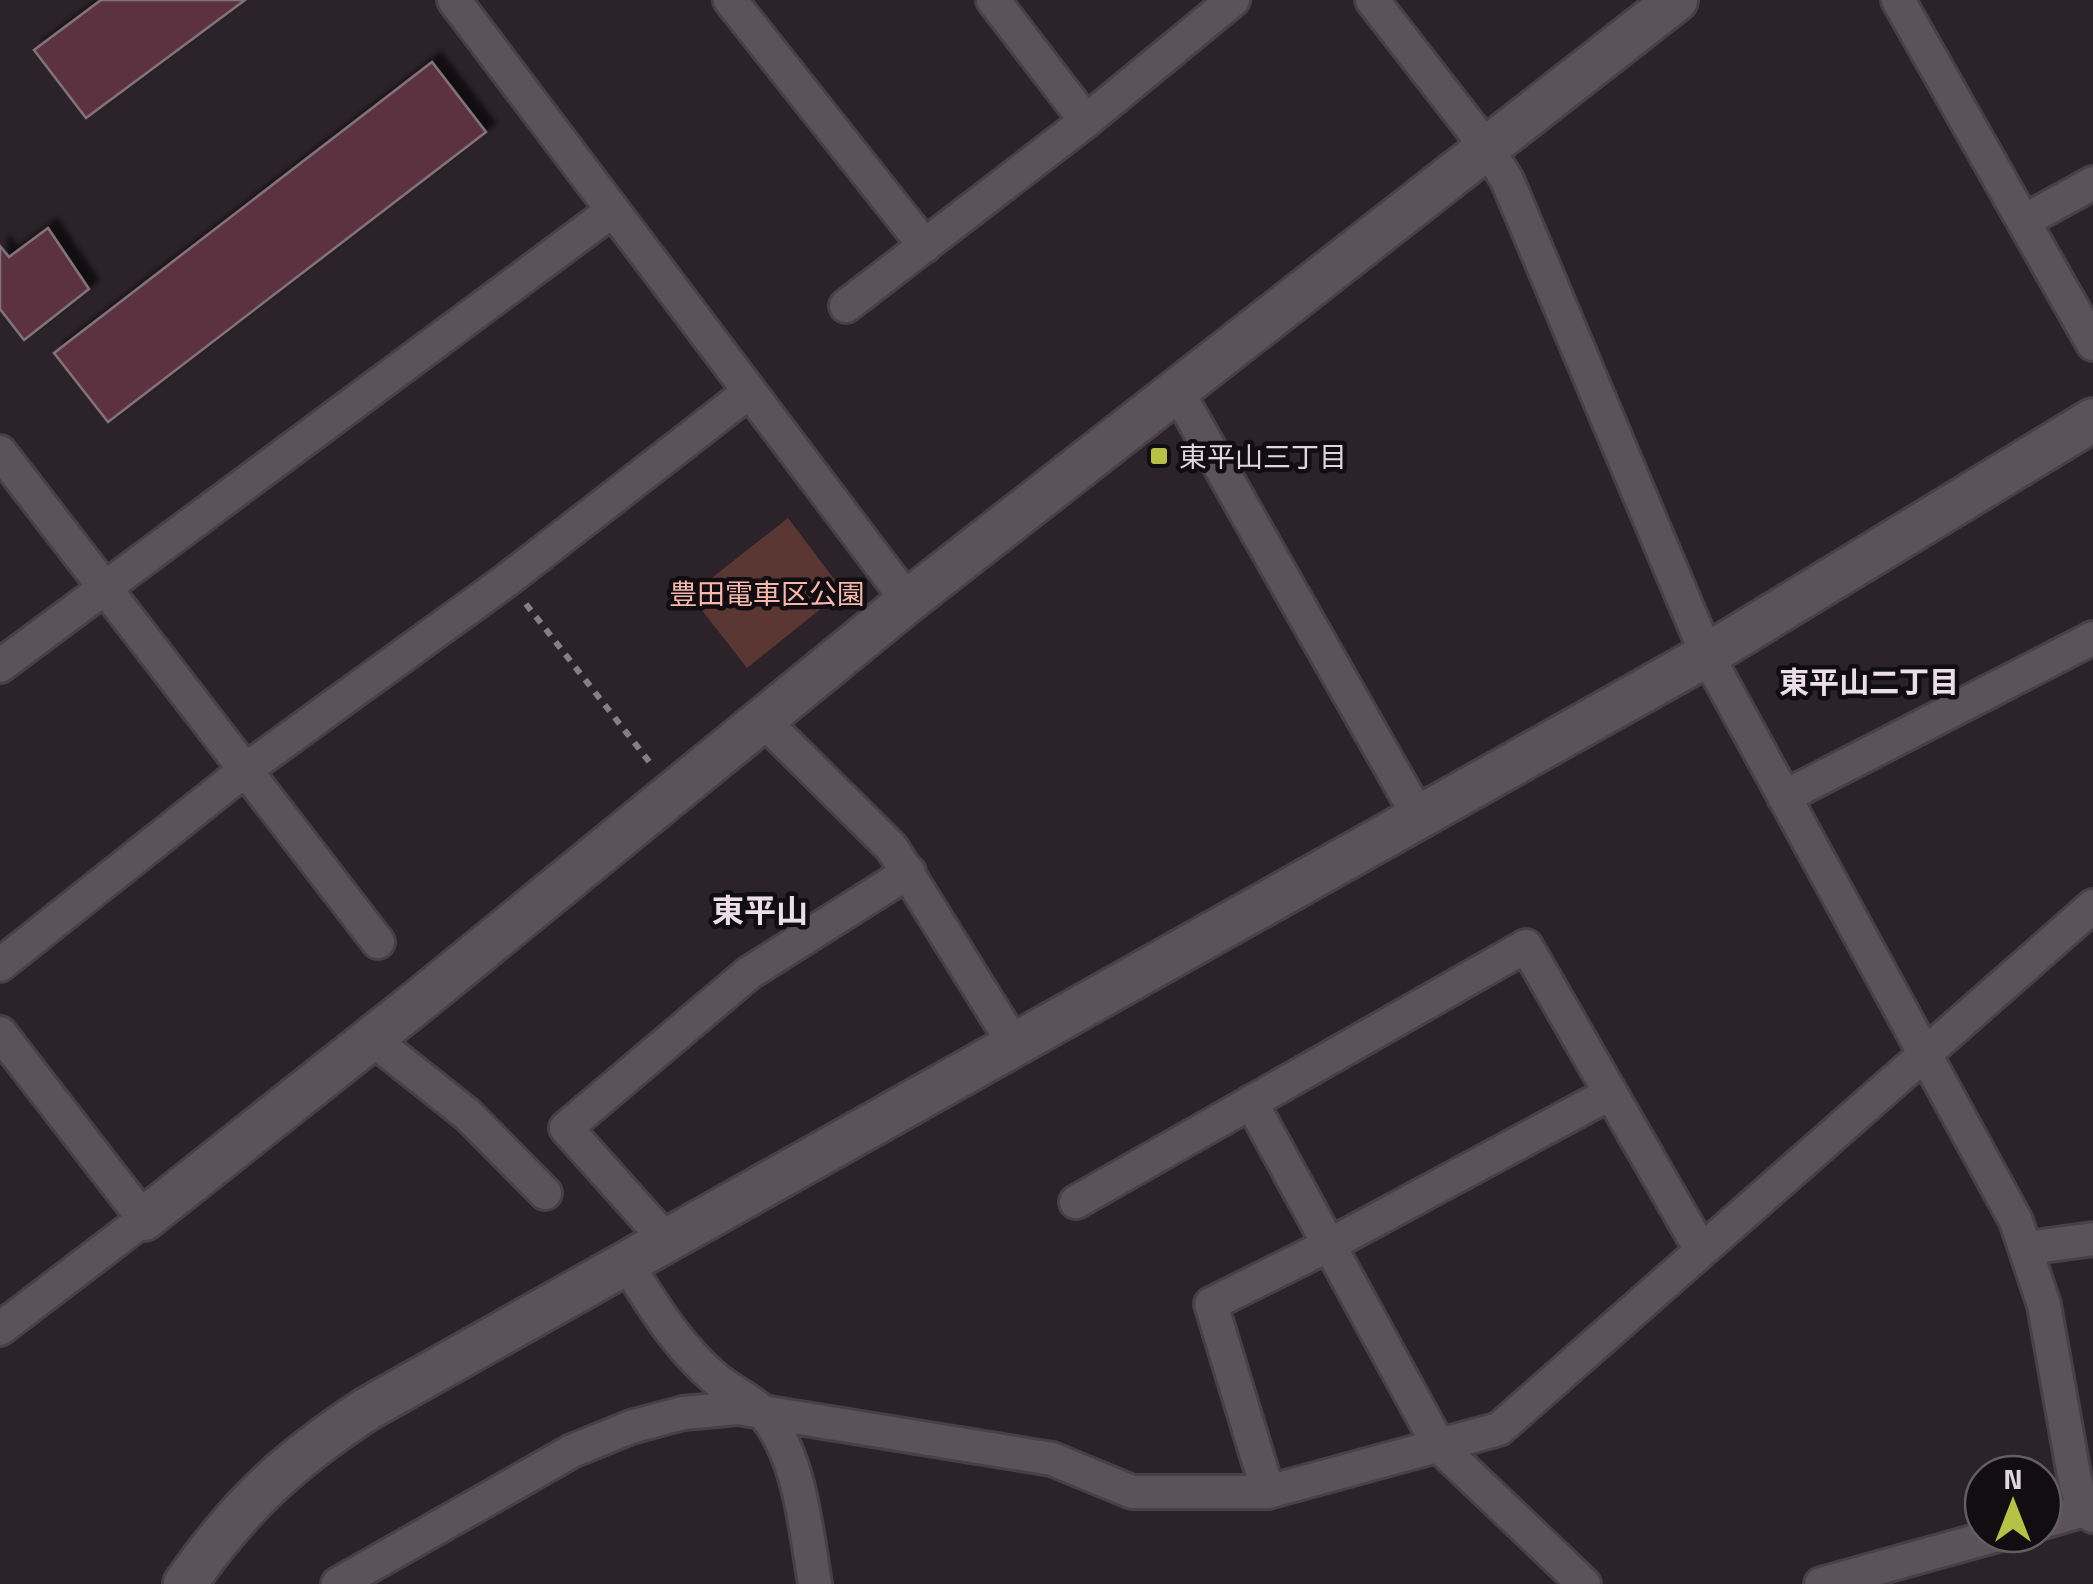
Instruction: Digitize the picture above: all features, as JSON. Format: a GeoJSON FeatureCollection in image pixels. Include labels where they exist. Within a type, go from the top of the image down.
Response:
{"type":"FeatureCollection","features":[{"type":"Feature","properties":{"kind":"street"},"geometry":{"type":"LineString","coordinates":[[454,0],[908,601]]}},
{"type":"Feature","properties":{"kind":"street"},"geometry":{"type":"LineString","coordinates":[[730,0],[925,246]]}},
{"type":"Feature","properties":{"kind":"street"},"geometry":{"type":"LineString","coordinates":[[993,0],[1086,121]]}},
{"type":"Feature","properties":{"kind":"street"},"geometry":{"type":"LineString","coordinates":[[846,306],[1086,121],[1233,0]]}},
{"type":"Feature","properties":{"kind":"street"},"geometry":{"type":"LineString","coordinates":[[1372,0],[1488,148],[1507,180],[1707,656],[2016,1221],[2044,1306],[2074,1476],[2091,1512],[2063,1518]]}},
{"type":"Feature","properties":{"kind":"street"},"geometry":{"type":"LineString","coordinates":[[0,1329],[371,1038],[908,601],[1676,0]]}},
{"type":"Feature","properties":{"kind":"street"},"geometry":{"type":"LineString","coordinates":[[1898,0],[2093,344]]}},
{"type":"Feature","properties":{"kind":"street"},"geometry":{"type":"LineString","coordinates":[[2024,221],[2093,182]]}},
{"type":"Feature","properties":{"kind":"street"},"geometry":{"type":"LineString","coordinates":[[0,666],[612,211]]}},
{"type":"Feature","properties":{"kind":"street"},"geometry":{"type":"LineString","coordinates":[[1177,391],[1419,817]]}},
{"type":"Feature","properties":{"kind":"street"},"geometry":{"type":"LineString","coordinates":[[0,965],[244,771],[506,580],[749,392]]}},
{"type":"Feature","properties":{"kind":"street"},"geometry":{"type":"LineString","coordinates":[[185,1584],[217,1538],[260,1491],[306,1449],[368,1408],[1707,656],[2093,420]]}},
{"type":"Feature","properties":{"kind":"street"},"geometry":{"type":"LineString","coordinates":[[0,453],[378,942]]}},
{"type":"Feature","properties":{"kind":"street"},"geometry":{"type":"LineString","coordinates":[[1784,797],[2093,638]]}},
{"type":"Feature","properties":{"kind":"street"},"geometry":{"type":"LineString","coordinates":[[763,720],[892,848],[1014,1044]]}},
{"type":"Feature","properties":{"kind":"street"},"geometry":{"type":"LineString","coordinates":[[666,1241],[566,1128],[749,973],[909,872]]}},
{"type":"Feature","properties":{"kind":"street"},"geometry":{"type":"LineString","coordinates":[[338,1584],[572,1451],[683,1413],[738,1408],[1052,1459],[1132,1492],[1268,1492],[1499,1429],[2093,906]]}},
{"type":"Feature","properties":{"kind":"street"},"geometry":{"type":"LineString","coordinates":[[1076,1202],[1526,946],[1701,1250]]}},
{"type":"Feature","properties":{"kind":"street"},"geometry":{"type":"LineString","coordinates":[[0,1033],[144,1219]]}},
{"type":"Feature","properties":{"kind":"street"},"geometry":{"type":"LineString","coordinates":[[371,1038],[468,1116],[545,1193]]}},
{"type":"Feature","properties":{"kind":"street"},"geometry":{"type":"LineString","coordinates":[[1268,1492],[1211,1304],[1609,1094]]}},
{"type":"Feature","properties":{"kind":"street"},"geometry":{"type":"LineString","coordinates":[[1251,1102],[1439,1446],[1584,1584]]}},
{"type":"Feature","properties":{"kind":"street"},"geometry":{"type":"LineString","coordinates":[[2027,1248],[2093,1239]]}},
{"type":"Feature","properties":{"kind":"street"},"geometry":{"type":"LineString","coordinates":[[627,1264],[684,1350],[717,1380],[761,1411],[786,1452],[799,1494],[816,1584]]}},
{"type":"Feature","properties":{"kind":"street"},"geometry":{"type":"LineString","coordinates":[[1820,1584],[1963,1544]]}},
{"type":"Feature","properties":{"kind":"path"},"geometry":{"type":"LineString","coordinates":[[506,580],[673,792]]}},
{"type":"Feature","properties":{"kind":"green space","name":"豊田電車区公園"},"geometry":{"type":"Polygon","coordinates":[[[788,518],[843,591],[747,668],[690,595],[788,518]]]}},
{"type":"Feature","properties":{"kind":"building"},"geometry":{"type":"Polygon","coordinates":[[[101,0],[245,0],[86,118],[34,50],[101,0]]]}},
{"type":"Feature","properties":{"kind":"building"},"geometry":{"type":"Polygon","coordinates":[[[432,62],[486,132],[108,422],[54,353],[432,62]]]}},
{"type":"Feature","properties":{"kind":"building"},"geometry":{"type":"Polygon","coordinates":[[[48,228],[89,289],[24,340],[0,309],[0,246],[9,257],[48,228]]]}},
{"type":"Feature","properties":{"kind":"place","name":"東平山三丁目"},"geometry":{"type":"Point","coordinates":[1159,456]}},
{"type":"Feature","properties":{"kind":"district","name":"東平山二丁目"},"geometry":{"type":"Point","coordinates":[1869,682]}},
{"type":"Feature","properties":{"kind":"district","name":"東平山"},"geometry":{"type":"Point","coordinates":[760,910]}}]}
